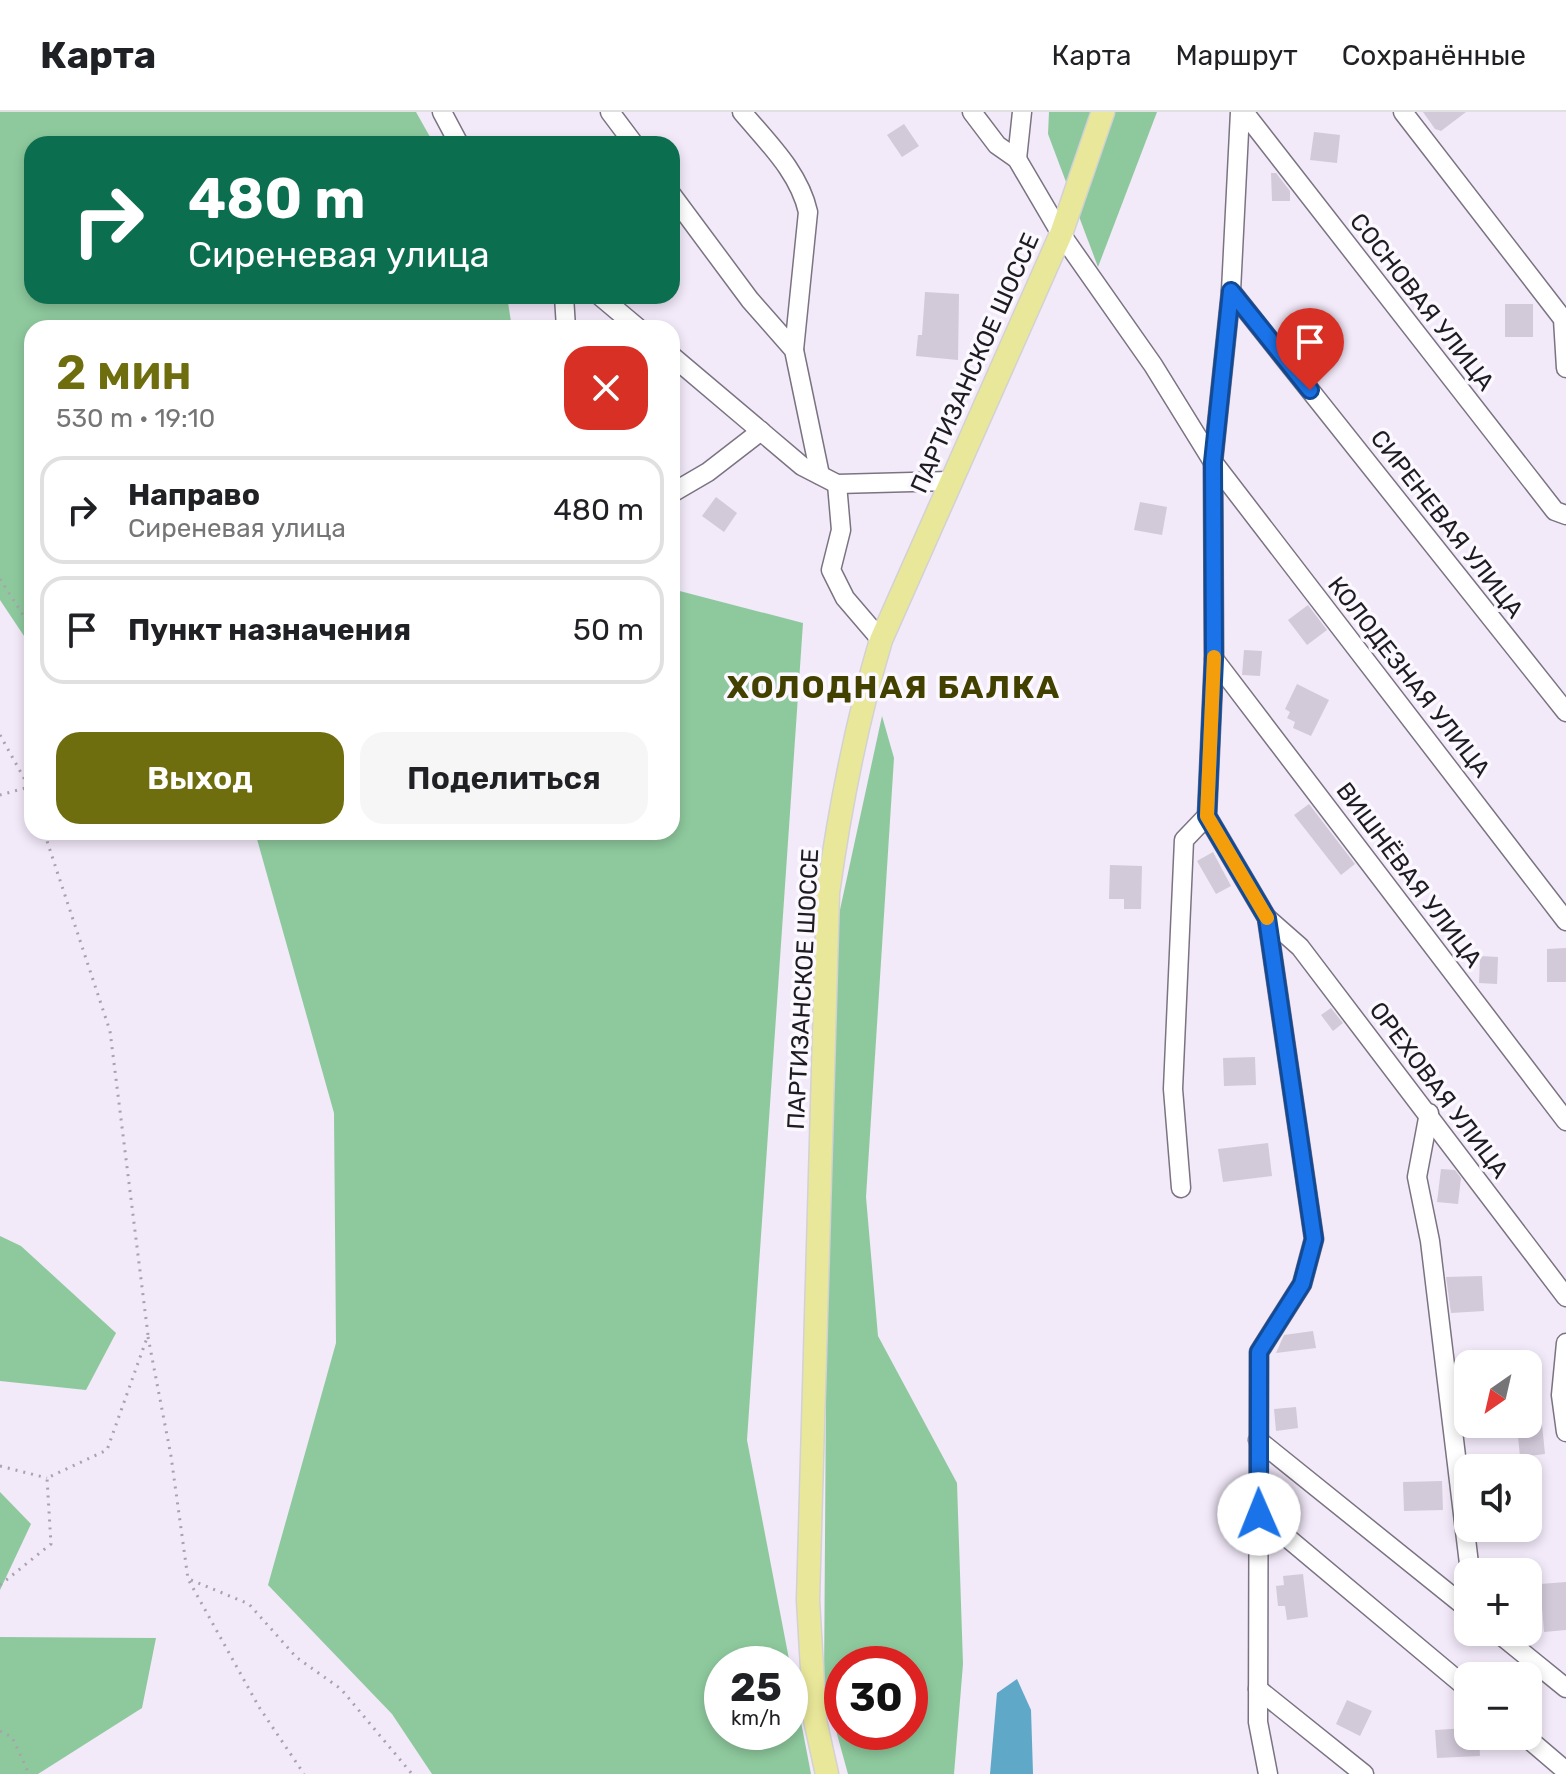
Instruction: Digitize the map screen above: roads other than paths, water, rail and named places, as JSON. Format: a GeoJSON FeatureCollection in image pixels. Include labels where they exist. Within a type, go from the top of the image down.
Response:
{"type":"FeatureCollection","features":[{"type":"Feature","properties":{"kind":"main road","name":"ПАРТИЗАНСКОЕ ШОССЕ"},"geometry":{"type":"LineString","coordinates":[[827,1774],[815,1720],[808,1600],[828,893],[841,796],[862,703],[881,640],[1061,234],[1103,112]]}},
{"type":"Feature","properties":{"kind":"street"},"geometry":{"type":"LineString","coordinates":[[442,112],[455,136]]}},
{"type":"Feature","properties":{"kind":"street"},"geometry":{"type":"LineString","coordinates":[[610,112],[628,136]]}},
{"type":"Feature","properties":{"kind":"street"},"geometry":{"type":"LineString","coordinates":[[742,112],[788,166],[803,190],[808,212],[794,350],[841,530],[831,570],[845,598],[881,640]]}},
{"type":"Feature","properties":{"kind":"street","name":"КОЛОДЕЗНАЯ УЛИЦА"},"geometry":{"type":"LineString","coordinates":[[972,112],[997,145],[1017,159],[1061,234],[1153,365],[1213,462],[1566,921]]}},
{"type":"Feature","properties":{"kind":"street"},"geometry":{"type":"LineString","coordinates":[[1017,159],[1022,112]]}},
{"type":"Feature","properties":{"kind":"street"},"geometry":{"type":"LineString","coordinates":[[1242,112],[1231,291],[1213,462],[1214,659],[1207,816],[1267,918],[1314,1239],[1302,1284],[1259,1352],[1258,1722],[1268,1774]]}},
{"type":"Feature","properties":{"kind":"street","name":"СОСНОВАЯ УЛИЦА"},"geometry":{"type":"LineString","coordinates":[[1242,112],[1555,511],[1566,515]]}},
{"type":"Feature","properties":{"kind":"street"},"geometry":{"type":"LineString","coordinates":[[1403,112],[1563,319],[1566,368]]}},
{"type":"Feature","properties":{"kind":"street"},"geometry":{"type":"LineString","coordinates":[[680,206],[750,300],[794,350]]}},
{"type":"Feature","properties":{"kind":"street","name":"СИРЕНЕВАЯ УЛИЦА"},"geometry":{"type":"LineString","coordinates":[[1231,291],[1566,712]]}},
{"type":"Feature","properties":{"kind":"street"},"geometry":{"type":"LineString","coordinates":[[610,304],[628,320]]}},
{"type":"Feature","properties":{"kind":"street"},"geometry":{"type":"LineString","coordinates":[[680,363],[802,466],[828,480],[950,481]]}},
{"type":"Feature","properties":{"kind":"street"},"geometry":{"type":"LineString","coordinates":[[680,488],[708,472],[761,431]]}},
{"type":"Feature","properties":{"kind":"street","name":"ВИШНЁВАЯ УЛИЦА"},"geometry":{"type":"LineString","coordinates":[[1214,659],[1566,1121]]}},
{"type":"Feature","properties":{"kind":"street"},"geometry":{"type":"LineString","coordinates":[[1181,1188],[1173,1089],[1184,840],[1207,816]]}},
{"type":"Feature","properties":{"kind":"street","name":"ОРЕХОВАЯ УЛИЦА"},"geometry":{"type":"LineString","coordinates":[[1267,918],[1300,947],[1566,1297]]}},
{"type":"Feature","properties":{"kind":"street"},"geometry":{"type":"LineString","coordinates":[[1429,1113],[1417,1177],[1430,1241],[1468,1558]]}},
{"type":"Feature","properties":{"kind":"street"},"geometry":{"type":"LineString","coordinates":[[1566,1343],[1561,1395],[1566,1432]]}},
{"type":"Feature","properties":{"kind":"street"},"geometry":{"type":"LineString","coordinates":[[1258,1440],[1454,1591]]}},
{"type":"Feature","properties":{"kind":"street"},"geometry":{"type":"LineString","coordinates":[[1259,1514],[1454,1677]]}},
{"type":"Feature","properties":{"kind":"street"},"geometry":{"type":"LineString","coordinates":[[1514,1646],[1566,1688]]}},
{"type":"Feature","properties":{"kind":"street"},"geometry":{"type":"LineString","coordinates":[[1258,1689],[1364,1774]]}},
{"type":"Feature","properties":{"kind":"street"},"geometry":{"type":"LineString","coordinates":[[1541,1750],[1566,1771]]}},
{"type":"Feature","properties":{"kind":"water"},"geometry":{"type":"Polygon","coordinates":[[[1017,1679],[1031,1710],[1033,1774],[990,1774],[997,1693],[1017,1679]]]}},
{"type":"Feature","properties":{"kind":"district","name":"ХОЛОДНАЯ БАЛКА"},"geometry":{"type":"Point","coordinates":[894,687]}}]}
